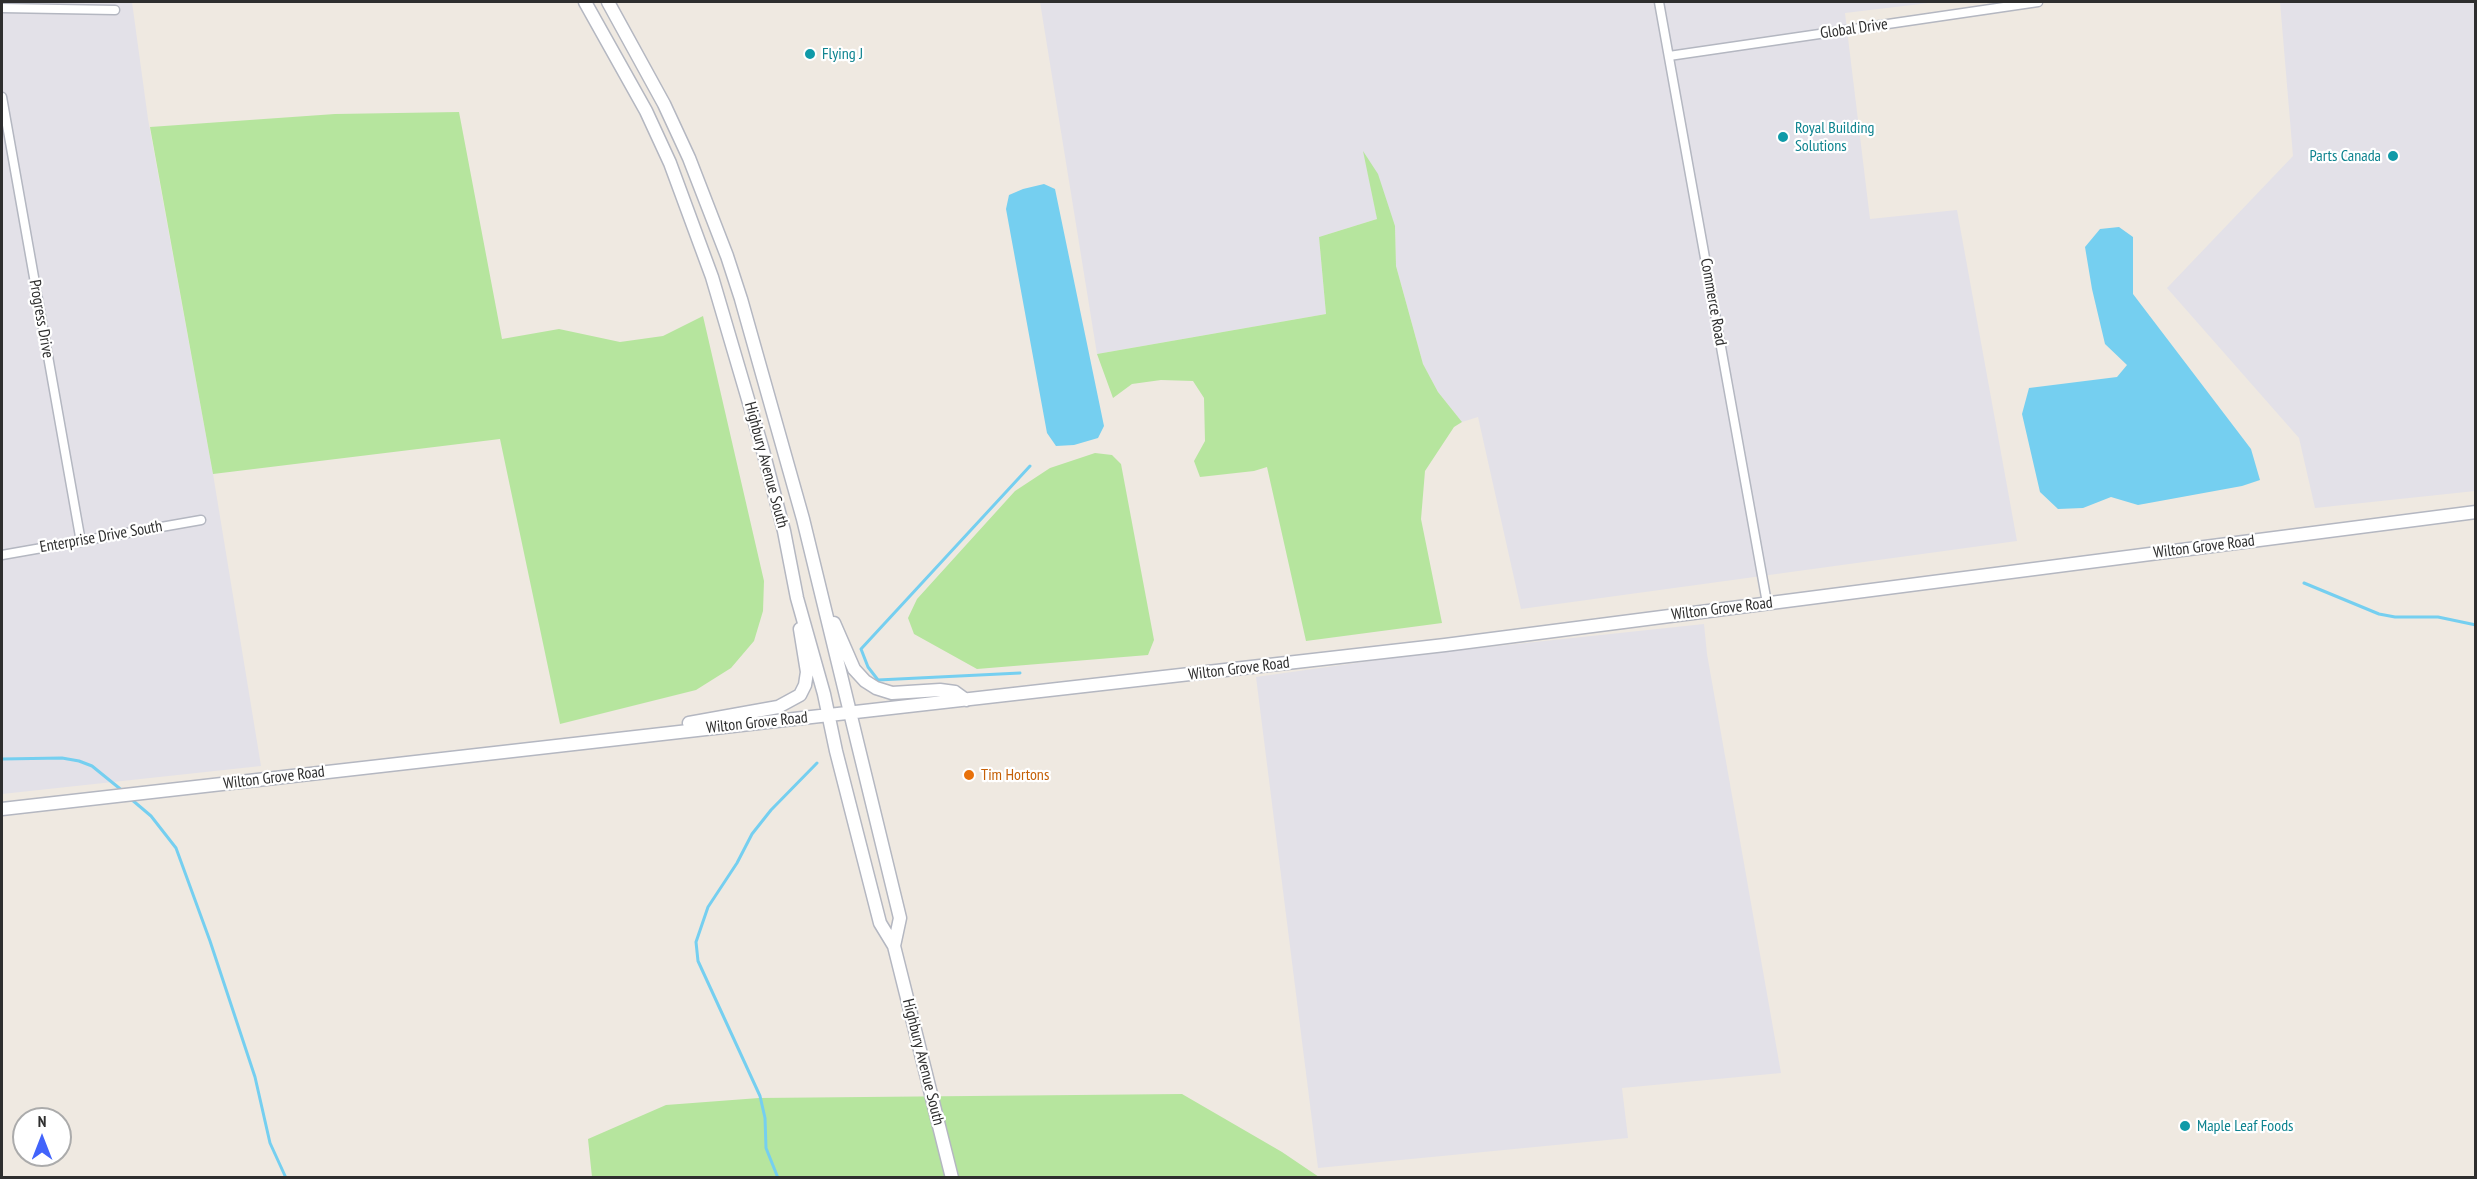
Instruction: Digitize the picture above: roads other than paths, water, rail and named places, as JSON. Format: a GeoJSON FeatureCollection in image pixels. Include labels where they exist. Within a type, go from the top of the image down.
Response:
{"type":"FeatureCollection","features":[{"type":"Feature","properties":{"kind":"main road","name":"Highbury Avenue South"},"geometry":{"type":"LineString","coordinates":[[585,2],[646,111],[670,163],[712,277],[765,458],[784,531],[797,598],[812,649],[880,923],[894,946],[952,1178]]}},
{"type":"Feature","properties":{"kind":"main road","name":"Highbury Avenue South"},"geometry":{"type":"LineString","coordinates":[[608,2],[664,104],[689,158],[727,256],[782,441],[900,918],[894,946]]}},
{"type":"Feature","properties":{"kind":"main road","name":"Wilton Grove Road"},"geometry":{"type":"LineString","coordinates":[[2,809],[1445,645],[2475,512]]}},
{"type":"Feature","properties":{"kind":"main road"},"geometry":{"type":"LineString","coordinates":[[820,592],[854,669],[865,681],[876,688],[892,693],[940,690],[955,692],[966,700]]}},
{"type":"Feature","properties":{"kind":"main road"},"geometry":{"type":"LineString","coordinates":[[635,736],[681,724],[778,707],[800,695],[806,685],[807,672],[797,598]]}},
{"type":"Feature","properties":{"kind":"street","name":"Commerce Road"},"geometry":{"type":"LineString","coordinates":[[1659,2],[1767,603]]}},
{"type":"Feature","properties":{"kind":"street","name":"Global Drive"},"geometry":{"type":"LineString","coordinates":[[1669,56],[2038,2]]}},
{"type":"Feature","properties":{"kind":"street"},"geometry":{"type":"LineString","coordinates":[[2,8],[114,10]]}},
{"type":"Feature","properties":{"kind":"street","name":"Progress Drive"},"geometry":{"type":"LineString","coordinates":[[2,97],[81,542]]}},
{"type":"Feature","properties":{"kind":"street","name":"Enterprise Drive South"},"geometry":{"type":"LineString","coordinates":[[2,555],[201,520]]}},
{"type":"Feature","properties":{"kind":"water"},"geometry":{"type":"Polygon","coordinates":[[[1044,184],[1055,189],[1104,426],[1098,438],[1074,445],[1056,446],[1047,433],[1006,209],[1009,195],[1044,184]]]}},
{"type":"Feature","properties":{"kind":"water"},"geometry":{"type":"Polygon","coordinates":[[[2119,227],[2133,237],[2133,294],[2251,449],[2260,480],[2242,486],[2138,505],[2111,497],[2083,508],[2058,509],[2040,492],[2022,414],[2029,388],[2117,377],[2127,365],[2105,344],[2085,247],[2100,229],[2119,227]]]}},
{"type":"Feature","properties":{"kind":"waterway"},"geometry":{"type":"LineString","coordinates":[[1020,673],[878,680],[868,667],[861,649],[1030,466]]}},
{"type":"Feature","properties":{"kind":"waterway"},"geometry":{"type":"LineString","coordinates":[[2304,583],[2379,614],[2395,617],[2438,617],[2476,625]]}},
{"type":"Feature","properties":{"kind":"waterway"},"geometry":{"type":"LineString","coordinates":[[2,759],[62,758],[79,761],[92,766],[124,792]]}},
{"type":"Feature","properties":{"kind":"waterway"},"geometry":{"type":"LineString","coordinates":[[778,1178],[766,1148],[765,1118],[760,1096],[698,961],[696,942],[708,907],[737,863],[752,834],[771,810],[817,763]]}},
{"type":"Feature","properties":{"kind":"waterway"},"geometry":{"type":"LineString","coordinates":[[131,799],[151,816],[176,848],[210,941],[255,1077],[270,1143],[286,1178]]}},
{"type":"Feature","properties":{"kind":"place","name":"Flying J"},"geometry":{"type":"Point","coordinates":[810,54]}},
{"type":"Feature","properties":{"kind":"place","name":"Royal Building Solutions"},"geometry":{"type":"Point","coordinates":[1783,137]}},
{"type":"Feature","properties":{"kind":"place","name":"Parts Canada"},"geometry":{"type":"Point","coordinates":[2393,156]}},
{"type":"Feature","properties":{"kind":"place","name":"Tim Hortons"},"geometry":{"type":"Point","coordinates":[969,775]}},
{"type":"Feature","properties":{"kind":"place","name":"Maple Leaf Foods"},"geometry":{"type":"Point","coordinates":[2185,1126]}}]}
